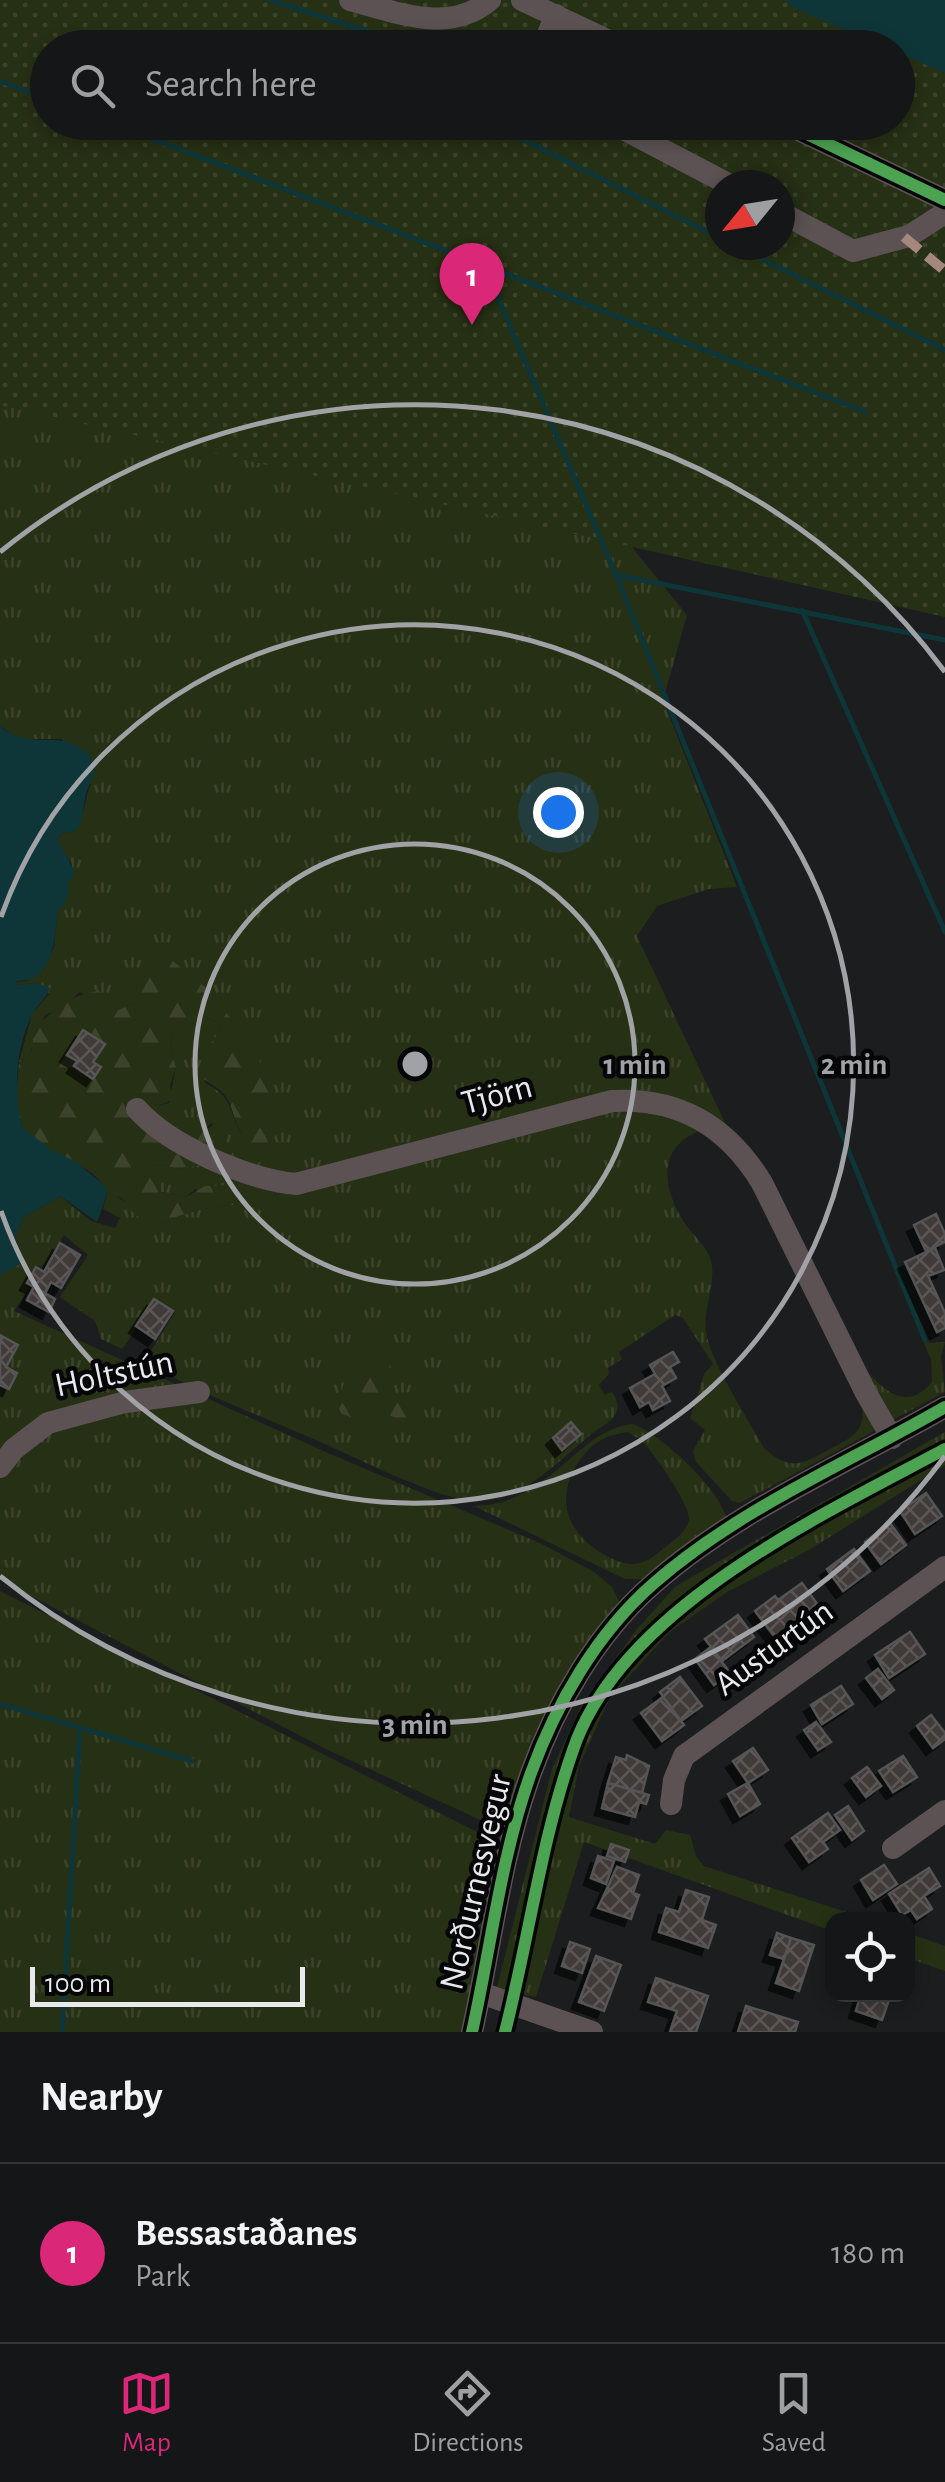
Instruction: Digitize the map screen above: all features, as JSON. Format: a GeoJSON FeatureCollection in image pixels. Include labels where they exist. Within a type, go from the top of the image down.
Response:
{"type":"FeatureCollection","features":[{"type":"Feature","properties":{"kind":"street"},"geometry":{"type":"LineString","coordinates":[[350,0],[434,20],[469,15],[490,0]]}},
{"type":"Feature","properties":{"kind":"street"},"geometry":{"type":"LineString","coordinates":[[522,0],[587,30]]}},
{"type":"Feature","properties":{"kind":"street"},"geometry":{"type":"LineString","coordinates":[[550,30],[556,15]]}},
{"type":"Feature","properties":{"kind":"street"},"geometry":{"type":"LineString","coordinates":[[644,140],[705,172]]}},
{"type":"Feature","properties":{"kind":"street"},"geometry":{"type":"LineString","coordinates":[[820,140],[945,200]]}},
{"type":"Feature","properties":{"kind":"street"},"geometry":{"type":"LineString","coordinates":[[795,220],[853,251],[909,236],[945,213]]}},
{"type":"Feature","properties":{"kind":"street","name":"Tjörn"},"geometry":{"type":"LineString","coordinates":[[137,1109],[161,1132],[241,1171],[269,1181],[296,1184],[612,1101],[653,1101],[679,1110],[730,1140],[746,1158],[892,1438]]}},
{"type":"Feature","properties":{"kind":"street","name":"Holtstún"},"geometry":{"type":"LineString","coordinates":[[0,1468],[14,1449],[48,1423],[125,1402],[199,1392]]}},
{"type":"Feature","properties":{"kind":"street","name":"Norðurnesvegur"},"geometry":{"type":"LineString","coordinates":[[472,2032],[530,1776],[560,1702],[598,1648],[653,1584],[720,1534],[945,1408]]}},
{"type":"Feature","properties":{"kind":"street","name":"Austurtún"},"geometry":{"type":"LineString","coordinates":[[672,1804],[674,1780],[684,1756],[945,1567]]}},
{"type":"Feature","properties":{"kind":"street"},"geometry":{"type":"LineString","coordinates":[[892,1848],[945,1811]]}},
{"type":"Feature","properties":{"kind":"street"},"geometry":{"type":"LineString","coordinates":[[480,1993],[592,2032]]}},
{"type":"Feature","properties":{"kind":"green space"},"geometry":{"type":"Polygon","coordinates":[[[0,0],[30,30],[30,140],[86,140],[548,356],[634,550],[687,615],[663,700],[737,887],[709,889],[657,906],[637,936],[726,1125],[633,1094],[298,1179],[251,1169],[266,1143],[210,991],[133,1003],[119,1010],[110,1010],[80,992],[63,1007],[45,1015],[28,1057],[19,1062],[32,1014],[49,994],[38,983],[15,982],[27,981],[44,969],[54,947],[58,909],[72,864],[57,839],[77,830],[91,784],[62,739],[19,739],[0,726],[0,0]]]}},
{"type":"Feature","properties":{"kind":"green space"},"geometry":{"type":"Polygon","coordinates":[[[0,0],[945,0],[945,617],[0,405],[0,0]]]}},
{"type":"Feature","properties":{"kind":"green space"},"geometry":{"type":"Polygon","coordinates":[[[152,960],[173,961],[210,991],[258,1055],[280,1132],[266,1143],[264,1159],[254,1166],[217,1162],[177,1169],[160,1164],[146,1168],[161,1192],[186,1197],[205,1186],[232,1185],[240,1198],[233,1205],[196,1211],[163,1224],[149,1222],[134,1213],[122,1198],[107,1194],[91,1172],[48,1148],[22,1127],[16,1099],[19,1062],[30,1054],[33,1032],[54,1010],[80,995],[99,991],[107,997],[110,1010],[119,1010],[133,1003],[130,992],[152,960]],[[205,1017],[187,1029],[174,1029],[170,1048],[176,1067],[170,1086],[174,1099],[158,1106],[157,1114],[172,1120],[178,1135],[190,1140],[194,1133],[206,1131],[218,1120],[226,1132],[223,1144],[235,1147],[241,1133],[229,1102],[199,1070],[206,1050],[221,1029],[205,1017]]]}},
{"type":"Feature","properties":{"kind":"green space"},"geometry":{"type":"Polygon","coordinates":[[[205,1017],[221,1029],[206,1050],[205,1083],[229,1105],[241,1134],[235,1147],[227,1148],[223,1143],[226,1132],[212,1123],[191,1140],[157,1114],[158,1106],[169,1103],[176,1067],[170,1048],[174,1028],[205,1017]]]}},
{"type":"Feature","properties":{"kind":"green space"},"geometry":{"type":"Polygon","coordinates":[[[623,1103],[705,1129],[678,1145],[671,1156],[668,1181],[676,1208],[711,1261],[706,1328],[711,1349],[764,1448],[781,1460],[796,1463],[845,1441],[862,1421],[859,1390],[873,1418],[874,1431],[740,1503],[732,1501],[696,1462],[693,1451],[705,1430],[690,1418],[704,1374],[713,1364],[683,1318],[675,1315],[619,1352],[622,1359],[608,1368],[609,1374],[599,1385],[605,1395],[612,1392],[616,1400],[618,1407],[612,1419],[523,1488],[477,1501],[399,1478],[152,1366],[151,1351],[175,1312],[154,1298],[122,1349],[101,1339],[95,1321],[60,1297],[88,1255],[64,1235],[43,1268],[36,1265],[25,1284],[29,1288],[14,1311],[328,1453],[542,1544],[594,1572],[612,1587],[620,1603],[507,1828],[500,1829],[326,1749],[0,1580],[0,1275],[23,1259],[15,1237],[23,1218],[60,1196],[91,1221],[115,1228],[120,1218],[103,1209],[107,1194],[122,1200],[143,1219],[163,1224],[196,1211],[232,1205],[195,1189],[186,1197],[161,1192],[145,1168],[160,1164],[177,1169],[217,1162],[277,1186],[623,1103]]]}},
{"type":"Feature","properties":{"kind":"green space"},"geometry":{"type":"Polygon","coordinates":[[[921,1336],[930,1343],[945,1342],[941,1356],[945,1392],[889,1422],[854,1358],[890,1392],[910,1397],[932,1382],[931,1360],[921,1336]]]}},
{"type":"Feature","properties":{"kind":"green space"},"geometry":{"type":"Polygon","coordinates":[[[374,1348],[383,1349],[390,1362],[391,1371],[382,1376],[383,1385],[392,1394],[414,1392],[417,1397],[418,1410],[404,1422],[387,1414],[375,1420],[359,1420],[341,1413],[336,1403],[344,1384],[374,1348]]]}},
{"type":"Feature","properties":{"kind":"green space"},"geometry":{"type":"Polygon","coordinates":[[[633,1424],[674,1451],[715,1495],[727,1522],[647,1579],[625,1579],[474,1506],[523,1493],[613,1429],[633,1424]],[[629,1433],[608,1437],[586,1452],[573,1471],[566,1498],[567,1511],[579,1534],[603,1554],[631,1564],[645,1561],[668,1545],[682,1533],[689,1519],[662,1466],[641,1440],[629,1433]]]}},
{"type":"Feature","properties":{"kind":"green space"},"geometry":{"type":"Polygon","coordinates":[[[945,1432],[945,1465],[809,1550],[727,1592],[670,1632],[610,1697],[579,1766],[569,1817],[655,1844],[666,1830],[690,1835],[696,1856],[704,1866],[846,1912],[825,1912],[825,1928],[584,1842],[536,1997],[496,1991],[552,1769],[582,1704],[637,1629],[676,1586],[945,1432]]]}},
{"type":"Feature","properties":{"kind":"green space"},"geometry":{"type":"Polygon","coordinates":[[[0,1591],[501,1844],[467,2032],[0,2032],[0,1591]]]}},
{"type":"Feature","properties":{"kind":"green space"},"geometry":{"type":"Polygon","coordinates":[[[915,1935],[945,1946],[945,1971],[915,1960],[915,1935]]]}},
{"type":"Feature","properties":{"kind":"water"},"geometry":{"type":"Polygon","coordinates":[[[785,0],[945,0],[945,73],[915,60],[915,30],[845,30],[796,9],[785,0]]]}},
{"type":"Feature","properties":{"kind":"water"},"geometry":{"type":"Polygon","coordinates":[[[0,726],[26,738],[76,745],[96,766],[77,830],[57,839],[75,872],[67,886],[69,893],[58,909],[49,960],[37,976],[15,982],[50,988],[26,1028],[17,1085],[22,1127],[50,1149],[76,1162],[105,1186],[107,1194],[97,1222],[60,1196],[23,1218],[15,1237],[22,1263],[0,1275],[0,726]]]}},
{"type":"Feature","properties":{"kind":"building"},"geometry":{"type":"Polygon","coordinates":[[[83,1030],[105,1044],[93,1062],[101,1067],[93,1079],[74,1066],[77,1061],[67,1055],[83,1030]]]}},
{"type":"Feature","properties":{"kind":"building"},"geometry":{"type":"Polygon","coordinates":[[[936,1214],[945,1242],[926,1251],[914,1225],[936,1214]]]}},
{"type":"Feature","properties":{"kind":"building"},"geometry":{"type":"Polygon","coordinates":[[[60,1243],[80,1255],[61,1288],[51,1282],[45,1293],[27,1283],[36,1267],[44,1272],[60,1243]]]}},
{"type":"Feature","properties":{"kind":"building"},"geometry":{"type":"Polygon","coordinates":[[[935,1248],[944,1270],[928,1276],[945,1313],[945,1328],[937,1332],[905,1262],[935,1248]]]}},
{"type":"Feature","properties":{"kind":"building"},"geometry":{"type":"Polygon","coordinates":[[[34,1287],[55,1299],[49,1312],[27,1300],[34,1287]]]}},
{"type":"Feature","properties":{"kind":"building"},"geometry":{"type":"Polygon","coordinates":[[[154,1299],[173,1311],[155,1339],[136,1326],[154,1299]]]}},
{"type":"Feature","properties":{"kind":"building"},"geometry":{"type":"Polygon","coordinates":[[[0,1335],[18,1345],[6,1367],[17,1373],[9,1389],[0,1385],[0,1335]]]}},
{"type":"Feature","properties":{"kind":"building"},"geometry":{"type":"Polygon","coordinates":[[[673,1352],[679,1362],[670,1367],[676,1378],[662,1386],[670,1401],[653,1410],[649,1402],[640,1407],[630,1388],[655,1374],[650,1365],[673,1352]]]}},
{"type":"Feature","properties":{"kind":"building"},"geometry":{"type":"Polygon","coordinates":[[[571,1422],[581,1434],[562,1450],[553,1438],[571,1422]]]}},
{"type":"Feature","properties":{"kind":"building"},"geometry":{"type":"Polygon","coordinates":[[[926,1493],[942,1516],[915,1534],[900,1511],[926,1493]]]}},
{"type":"Feature","properties":{"kind":"building"},"geometry":{"type":"Polygon","coordinates":[[[890,1523],[906,1545],[881,1564],[865,1542],[890,1523]]]}},
{"type":"Feature","properties":{"kind":"building"},"geometry":{"type":"Polygon","coordinates":[[[854,1549],[870,1571],[843,1591],[827,1569],[854,1549]]]}},
{"type":"Feature","properties":{"kind":"building"},"geometry":{"type":"Polygon","coordinates":[[[802,1583],[818,1605],[810,1612],[812,1616],[778,1641],[755,1611],[802,1583]]]}},
{"type":"Feature","properties":{"kind":"building"},"geometry":{"type":"Polygon","coordinates":[[[738,1615],[754,1637],[722,1661],[705,1639],[738,1615]]]}},
{"type":"Feature","properties":{"kind":"building"},"geometry":{"type":"Polygon","coordinates":[[[910,1632],[925,1654],[889,1678],[875,1655],[910,1632]]]}},
{"type":"Feature","properties":{"kind":"building"},"geometry":{"type":"Polygon","coordinates":[[[711,1647],[730,1673],[714,1685],[695,1659],[711,1647]]]}},
{"type":"Feature","properties":{"kind":"building"},"geometry":{"type":"Polygon","coordinates":[[[878,1669],[894,1690],[882,1699],[866,1678],[878,1669]]]}},
{"type":"Feature","properties":{"kind":"building"},"geometry":{"type":"Polygon","coordinates":[[[680,1677],[702,1706],[681,1721],[660,1692],[680,1677]]]}},
{"type":"Feature","properties":{"kind":"building"},"geometry":{"type":"Polygon","coordinates":[[[841,1686],[853,1704],[822,1724],[811,1705],[841,1686]]]}},
{"type":"Feature","properties":{"kind":"building"},"geometry":{"type":"Polygon","coordinates":[[[663,1697],[684,1725],[662,1741],[641,1713],[663,1697]]]}},
{"type":"Feature","properties":{"kind":"building"},"geometry":{"type":"Polygon","coordinates":[[[931,1715],[945,1733],[945,1739],[933,1748],[917,1726],[931,1715]]]}},
{"type":"Feature","properties":{"kind":"building"},"geometry":{"type":"Polygon","coordinates":[[[816,1722],[831,1742],[818,1750],[804,1730],[816,1722]]]}},
{"type":"Feature","properties":{"kind":"building"},"geometry":{"type":"Polygon","coordinates":[[[753,1748],[768,1770],[748,1783],[733,1761],[753,1748]]]}},
{"type":"Feature","properties":{"kind":"building"},"geometry":{"type":"Polygon","coordinates":[[[627,1755],[649,1766],[642,1793],[608,1783],[616,1757],[626,1760],[627,1755]]]}},
{"type":"Feature","properties":{"kind":"building"},"geometry":{"type":"Polygon","coordinates":[[[903,1756],[917,1777],[893,1792],[879,1771],[903,1756]]]}},
{"type":"Feature","properties":{"kind":"building"},"geometry":{"type":"Polygon","coordinates":[[[867,1767],[881,1786],[866,1797],[852,1778],[867,1767]]]}},
{"type":"Feature","properties":{"kind":"building"},"geometry":{"type":"Polygon","coordinates":[[[608,1783],[649,1795],[646,1804],[639,1802],[635,1817],[602,1808],[608,1783]]]}},
{"type":"Feature","properties":{"kind":"building"},"geometry":{"type":"Polygon","coordinates":[[[748,1783],[760,1804],[740,1816],[728,1794],[748,1783]]]}},
{"type":"Feature","properties":{"kind":"building"},"geometry":{"type":"Polygon","coordinates":[[[848,1806],[864,1831],[852,1840],[835,1815],[848,1806]]]}},
{"type":"Feature","properties":{"kind":"building"},"geometry":{"type":"Polygon","coordinates":[[[828,1813],[840,1830],[823,1842],[828,1849],[809,1862],[792,1838],[828,1813]]]}},
{"type":"Feature","properties":{"kind":"building"},"geometry":{"type":"Polygon","coordinates":[[[611,1844],[629,1850],[625,1862],[607,1856],[611,1844]]]}},
{"type":"Feature","properties":{"kind":"building"},"geometry":{"type":"Polygon","coordinates":[[[598,1856],[614,1861],[606,1884],[591,1878],[598,1856]]]}},
{"type":"Feature","properties":{"kind":"building"},"geometry":{"type":"Polygon","coordinates":[[[884,1865],[897,1884],[873,1900],[861,1880],[884,1865]]]}},
{"type":"Feature","properties":{"kind":"building"},"geometry":{"type":"Polygon","coordinates":[[[617,1867],[639,1875],[633,1893],[639,1895],[631,1919],[598,1908],[617,1867]]]}},
{"type":"Feature","properties":{"kind":"building"},"geometry":{"type":"Polygon","coordinates":[[[929,1868],[940,1886],[924,1896],[932,1909],[917,1919],[911,1910],[900,1912],[889,1894],[929,1868]]]}},
{"type":"Feature","properties":{"kind":"building"},"geometry":{"type":"Polygon","coordinates":[[[686,1890],[709,1897],[702,1920],[716,1925],[708,1948],[659,1932],[666,1908],[679,1912],[686,1890]]]}},
{"type":"Feature","properties":{"kind":"building"},"geometry":{"type":"Polygon","coordinates":[[[777,1933],[791,1938],[784,1959],[770,1955],[777,1933]]]}},
{"type":"Feature","properties":{"kind":"building"},"geometry":{"type":"Polygon","coordinates":[[[791,1938],[814,1945],[799,1991],[776,1983],[791,1938]]]}},
{"type":"Feature","properties":{"kind":"building"},"geometry":{"type":"Polygon","coordinates":[[[570,1942],[590,1949],[582,1973],[562,1966],[570,1942]]]}},
{"type":"Feature","properties":{"kind":"building"},"geometry":{"type":"Polygon","coordinates":[[[596,1956],[621,1965],[604,2011],[579,2002],[596,1956]]]}},
{"type":"Feature","properties":{"kind":"building"},"geometry":{"type":"Polygon","coordinates":[[[656,1978],[708,1996],[696,2032],[670,2032],[677,2011],[648,2002],[656,1978]]]}},
{"type":"Feature","properties":{"kind":"building"},"geometry":{"type":"Polygon","coordinates":[[[859,2002],[888,2002],[882,2020],[856,2011],[859,2002]]]}},
{"type":"Feature","properties":{"kind":"building"},"geometry":{"type":"Polygon","coordinates":[[[746,2006],[798,2022],[795,2032],[738,2032],[746,2006]]]}},
{"type":"Feature","properties":{"kind":"waterway"},"geometry":{"type":"LineString","coordinates":[[270,0],[363,30]]}},
{"type":"Feature","properties":{"kind":"waterway"},"geometry":{"type":"LineString","coordinates":[[0,81],[30,92]]}},
{"type":"Feature","properties":{"kind":"waterway"},"geometry":{"type":"LineString","coordinates":[[155,140],[484,265],[616,575],[945,640]]}},
{"type":"Feature","properties":{"kind":"waterway"},"geometry":{"type":"LineString","coordinates":[[524,140],[705,230]]}},
{"type":"Feature","properties":{"kind":"waterway"},"geometry":{"type":"LineString","coordinates":[[764,260],[945,350]]}},
{"type":"Feature","properties":{"kind":"waterway"},"geometry":{"type":"LineString","coordinates":[[486,266],[866,412]]}},
{"type":"Feature","properties":{"kind":"waterway"},"geometry":{"type":"LineString","coordinates":[[616,575],[925,1340]]}},
{"type":"Feature","properties":{"kind":"waterway"},"geometry":{"type":"LineString","coordinates":[[802,610],[945,932]]}},
{"type":"Feature","properties":{"kind":"waterway"},"geometry":{"type":"LineString","coordinates":[[0,1704],[192,1761]]}},
{"type":"Feature","properties":{"kind":"waterway"},"geometry":{"type":"LineString","coordinates":[[62,2032],[80,1728]]}},
{"type":"Feature","properties":{"kind":"marked path"},"geometry":{"type":"LineString","coordinates":[[904,237],[945,271]]}},
{"type":"Feature","properties":{"kind":"cycle path"},"geometry":{"type":"LineString","coordinates":[[820,140],[945,200]]}},
{"type":"Feature","properties":{"kind":"cycle path"},"geometry":{"type":"LineString","coordinates":[[472,2032],[521,1804],[553,1721],[596,1647],[633,1603],[686,1557],[794,1488],[945,1407]]}},
{"type":"Feature","properties":{"kind":"cycle path"},"geometry":{"type":"LineString","coordinates":[[505,2032],[562,1784],[573,1750],[598,1699],[634,1652],[679,1610],[731,1571],[842,1504],[945,1449]]}},
{"type":"Feature","properties":{"kind":"place","name":"Bessastaðanes"},"geometry":{"type":"Point","coordinates":[472,325]}}]}
